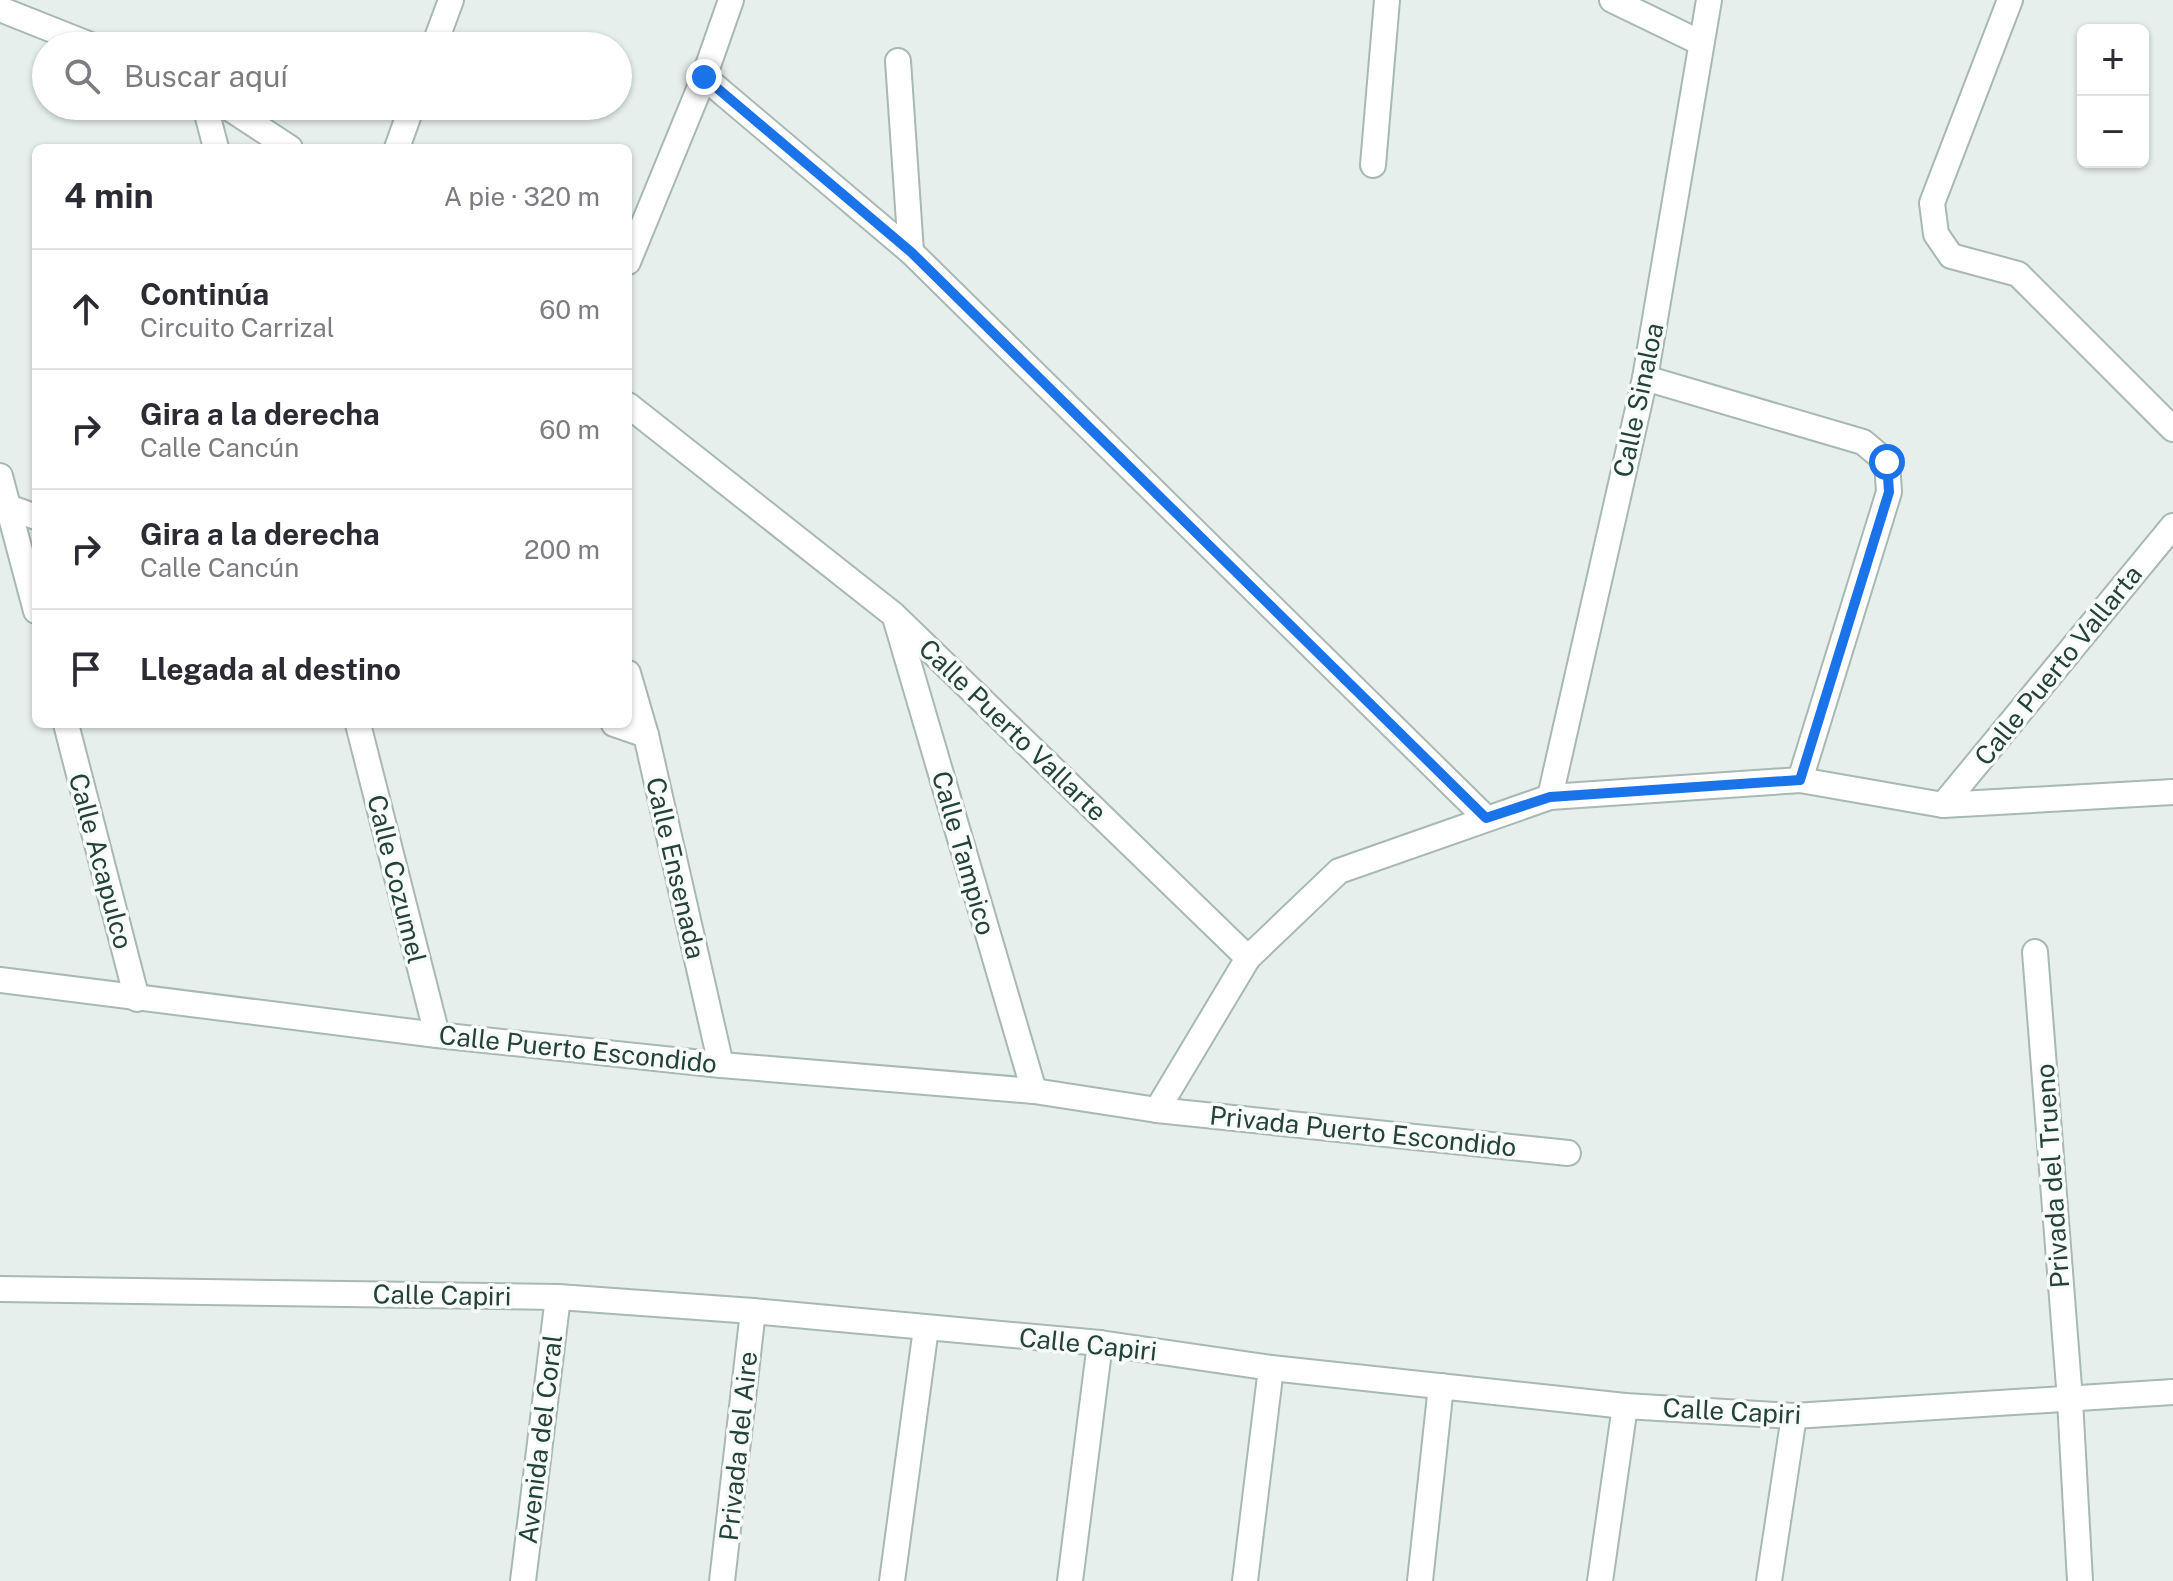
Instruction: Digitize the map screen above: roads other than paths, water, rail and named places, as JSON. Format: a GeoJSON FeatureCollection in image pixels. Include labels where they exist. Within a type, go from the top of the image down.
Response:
{"type":"FeatureCollection","features":[{"type":"Feature","properties":{"kind":"street"},"geometry":{"type":"LineString","coordinates":[[439,32],[451,0]]}},
{"type":"Feature","properties":{"kind":"street"},"geometry":{"type":"LineString","coordinates":[[632,252],[704,77],[731,0]]}},
{"type":"Feature","properties":{"kind":"street"},"geometry":{"type":"LineString","coordinates":[[1373,165],[1387,0]]}},
{"type":"Feature","properties":{"kind":"street"},"geometry":{"type":"LineString","coordinates":[[1612,0],[1701,43]]}},
{"type":"Feature","properties":{"kind":"street","name":"Calle Sinaloa"},"geometry":{"type":"LineString","coordinates":[[1550,797],[1645,378],[1709,0]]}},
{"type":"Feature","properties":{"kind":"street"},"geometry":{"type":"LineString","coordinates":[[2010,0],[1932,203],[1936,234],[1951,256],[2018,274],[2173,429]]}},
{"type":"Feature","properties":{"kind":"street"},"geometry":{"type":"LineString","coordinates":[[0,9],[58,32]]}},
{"type":"Feature","properties":{"kind":"street"},"geometry":{"type":"LineString","coordinates":[[898,61],[911,252]]}},
{"type":"Feature","properties":{"kind":"street"},"geometry":{"type":"LineString","coordinates":[[704,77],[911,252],[1486,818]]}},
{"type":"Feature","properties":{"kind":"street"},"geometry":{"type":"LineString","coordinates":[[209,120],[215,144]]}},
{"type":"Feature","properties":{"kind":"street"},"geometry":{"type":"LineString","coordinates":[[247,120],[284,144]]}},
{"type":"Feature","properties":{"kind":"street"},"geometry":{"type":"LineString","coordinates":[[398,144],[407,120]]}},
{"type":"Feature","properties":{"kind":"street"},"geometry":{"type":"LineString","coordinates":[[1645,378],[1863,442],[1887,462],[1889,492],[1800,780]]}},
{"type":"Feature","properties":{"kind":"street","name":"Calle Puerto Vallarte"},"geometry":{"type":"LineString","coordinates":[[632,408],[894,615],[1248,958]]}},
{"type":"Feature","properties":{"kind":"street"},"geometry":{"type":"LineString","coordinates":[[0,476],[4,505],[32,598]]}},
{"type":"Feature","properties":{"kind":"street"},"geometry":{"type":"LineString","coordinates":[[4,505],[32,516]]}},
{"type":"Feature","properties":{"kind":"street","name":"Calle Puerto Vallarta"},"geometry":{"type":"LineString","coordinates":[[1943,805],[2173,526]]}},
{"type":"Feature","properties":{"kind":"street","name":"Calle Tampico"},"geometry":{"type":"LineString","coordinates":[[894,615],[1034,1091]]}},
{"type":"Feature","properties":{"kind":"street","name":"Calle Ensenada"},"geometry":{"type":"LineString","coordinates":[[632,687],[646,735],[721,1065]]}},
{"type":"Feature","properties":{"kind":"street","name":"Calle Acapulco"},"geometry":{"type":"LineString","coordinates":[[67,728],[137,999]]}},
{"type":"Feature","properties":{"kind":"street","name":"Calle Cozumel"},"geometry":{"type":"LineString","coordinates":[[359,728],[437,1035]]}},
{"type":"Feature","properties":{"kind":"street"},"geometry":{"type":"LineString","coordinates":[[626,728],[646,735]]}},
{"type":"Feature","properties":{"kind":"street"},"geometry":{"type":"LineString","coordinates":[[1157,1110],[1248,958],[1339,871],[1550,797],[1800,780],[1943,805],[2173,792]]}},
{"type":"Feature","properties":{"kind":"street","name":"Privada del Trueno"},"geometry":{"type":"LineString","coordinates":[[2035,952],[2070,1400],[2080,1581]]}},
{"type":"Feature","properties":{"kind":"street","name":"Calle Puerto Escondido"},"geometry":{"type":"LineString","coordinates":[[0,980],[437,1035],[721,1065],[1034,1091],[1157,1110]]}},
{"type":"Feature","properties":{"kind":"street","name":"Privada Puerto Escondido"},"geometry":{"type":"LineString","coordinates":[[1157,1110],[1568,1153]]}},
{"type":"Feature","properties":{"kind":"street","name":"Calle Capiri"},"geometry":{"type":"LineString","coordinates":[[0,1289],[558,1297],[753,1311],[1100,1343],[1271,1368],[1625,1406],[1794,1416],[2173,1392]]}},
{"type":"Feature","properties":{"kind":"street","name":"Avenida del Coral"},"geometry":{"type":"LineString","coordinates":[[523,1581],[558,1297]]}},
{"type":"Feature","properties":{"kind":"street","name":"Privada del Aire"},"geometry":{"type":"LineString","coordinates":[[722,1581],[753,1311]]}},
{"type":"Feature","properties":{"kind":"street"},"geometry":{"type":"LineString","coordinates":[[892,1581],[926,1328]]}},
{"type":"Feature","properties":{"kind":"street"},"geometry":{"type":"LineString","coordinates":[[1070,1581],[1100,1343]]}},
{"type":"Feature","properties":{"kind":"street"},"geometry":{"type":"LineString","coordinates":[[1245,1581],[1271,1368]]}},
{"type":"Feature","properties":{"kind":"street"},"geometry":{"type":"LineString","coordinates":[[1420,1581],[1441,1386]]}},
{"type":"Feature","properties":{"kind":"street"},"geometry":{"type":"LineString","coordinates":[[1600,1581],[1625,1406]]}},
{"type":"Feature","properties":{"kind":"street"},"geometry":{"type":"LineString","coordinates":[[1769,1581],[1794,1416]]}}]}
